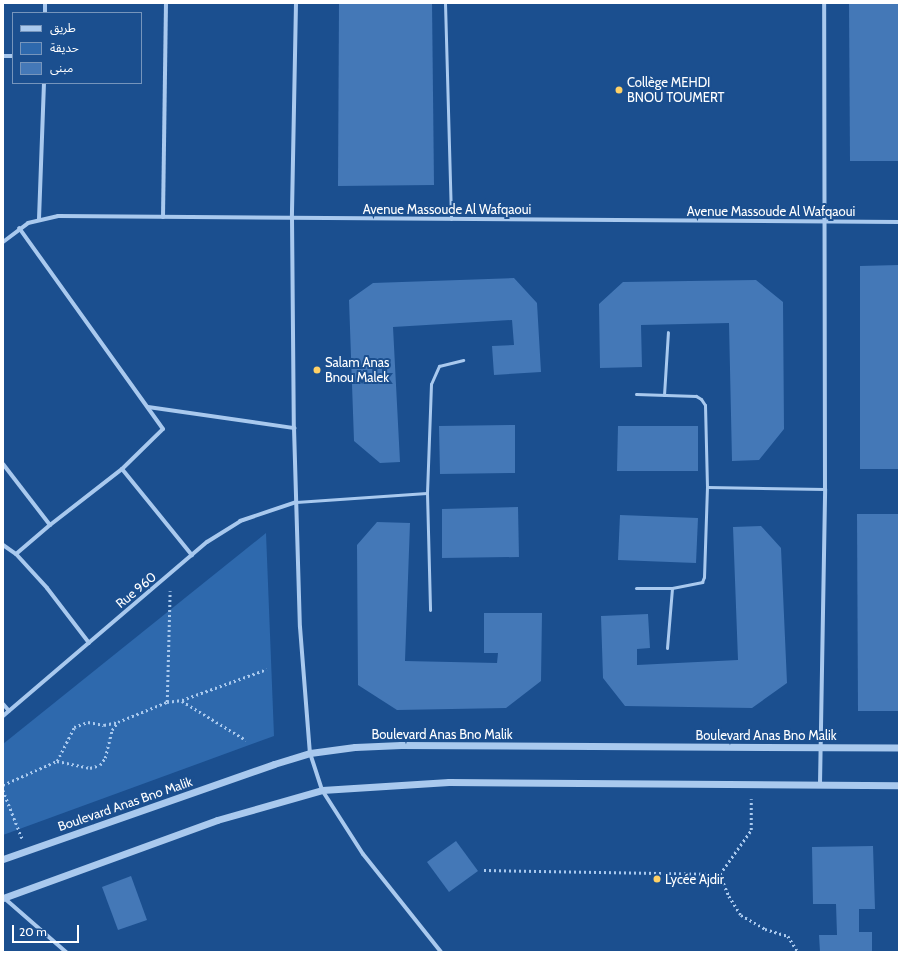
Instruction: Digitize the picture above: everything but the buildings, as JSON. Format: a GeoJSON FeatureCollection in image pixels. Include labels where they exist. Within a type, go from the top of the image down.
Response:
{"type":"FeatureCollection","features":[{"type":"Feature","properties":{"kind":"street"},"geometry":{"type":"LineString","coordinates":[[163,217],[166,3]]}},
{"type":"Feature","properties":{"kind":"street"},"geometry":{"type":"LineString","coordinates":[[296,3],[292,218],[294,428],[300,627],[310,753],[322,790],[363,854],[440,952]]}},
{"type":"Feature","properties":{"kind":"street"},"geometry":{"type":"LineString","coordinates":[[820,784],[822,748],[825,489],[826,221],[824,3]]}},
{"type":"Feature","properties":{"kind":"street"},"geometry":{"type":"LineString","coordinates":[[38,219],[44,84]]}},
{"type":"Feature","properties":{"kind":"street","name":"Avenue Massoude Al Wafqaoui"},"geometry":{"type":"LineString","coordinates":[[3,242],[19,228],[38,219],[58,216],[899,222]]}},
{"type":"Feature","properties":{"kind":"street"},"geometry":{"type":"LineString","coordinates":[[16,554],[50,525],[122,469],[162,432],[162,426],[19,228]]}},
{"type":"Feature","properties":{"kind":"street"},"geometry":{"type":"LineString","coordinates":[[148,407],[294,428]]}},
{"type":"Feature","properties":{"kind":"street"},"geometry":{"type":"LineString","coordinates":[[3,464],[50,525]]}},
{"type":"Feature","properties":{"kind":"street"},"geometry":{"type":"LineString","coordinates":[[122,469],[192,555]]}},
{"type":"Feature","properties":{"kind":"street","name":"Rue 960"},"geometry":{"type":"LineString","coordinates":[[3,716],[192,555],[240,521],[296,502]]}},
{"type":"Feature","properties":{"kind":"street"},"geometry":{"type":"LineString","coordinates":[[3,545],[16,554],[63,607],[89,643]]}},
{"type":"Feature","properties":{"kind":"street"},"geometry":{"type":"LineString","coordinates":[[3,704],[9,711]]}},
{"type":"Feature","properties":{"kind":"street","name":"Boulevard Anas Bno Malik"},"geometry":{"type":"LineString","coordinates":[[3,859],[310,753],[401,744],[899,748]]}},
{"type":"Feature","properties":{"kind":"street"},"geometry":{"type":"LineString","coordinates":[[66,952],[3,897],[252,808],[322,790],[449,782],[899,785]]}},
{"type":"Feature","properties":{"kind":"lane"},"geometry":{"type":"LineString","coordinates":[[445,3],[451,219]]}},
{"type":"Feature","properties":{"kind":"lane"},"geometry":{"type":"LineString","coordinates":[[664,395],[668,332]]}},
{"type":"Feature","properties":{"kind":"lane"},"geometry":{"type":"LineString","coordinates":[[430,610],[427,493],[433,378],[439,366],[464,360]]}},
{"type":"Feature","properties":{"kind":"lane"},"geometry":{"type":"LineString","coordinates":[[636,394],[696,396],[705,405],[707,487],[704,577],[698,584],[672,588],[636,588]]}},
{"type":"Feature","properties":{"kind":"lane"},"geometry":{"type":"LineString","coordinates":[[707,487],[825,489]]}},
{"type":"Feature","properties":{"kind":"lane"},"geometry":{"type":"LineString","coordinates":[[296,502],[427,493]]}},
{"type":"Feature","properties":{"kind":"lane"},"geometry":{"type":"LineString","coordinates":[[667,648],[672,588]]}},
{"type":"Feature","properties":{"kind":"path"},"geometry":{"type":"LineString","coordinates":[[167,702],[171,573]]}},
{"type":"Feature","properties":{"kind":"path"},"geometry":{"type":"LineString","coordinates":[[57,761],[74,727],[88,722],[104,725],[118,722],[167,702],[182,700],[267,669]]}},
{"type":"Feature","properties":{"kind":"path"},"geometry":{"type":"LineString","coordinates":[[182,700],[246,740]]}},
{"type":"Feature","properties":{"kind":"path"},"geometry":{"type":"LineString","coordinates":[[3,786],[57,761],[90,768],[100,765],[105,758],[112,730],[118,722]]}},
{"type":"Feature","properties":{"kind":"path"},"geometry":{"type":"LineString","coordinates":[[720,874],[751,830],[751,783]]}},
{"type":"Feature","properties":{"kind":"path"},"geometry":{"type":"LineString","coordinates":[[484,870],[720,874]]}},
{"type":"Feature","properties":{"kind":"path"},"geometry":{"type":"LineString","coordinates":[[720,874],[729,896],[741,915],[765,929],[788,936],[798,952]]}},
{"type":"Feature","properties":{"kind":"green space"},"geometry":{"type":"Polygon","coordinates":[[[266,533],[274,736],[3,835],[3,744],[266,533]]]}},
{"type":"Feature","properties":{"kind":"place","name":"Collège MEHDI BNOU TOUMERT"},"geometry":{"type":"Point","coordinates":[619,90]}},
{"type":"Feature","properties":{"kind":"place","name":"Salam Anas Bnou Malek"},"geometry":{"type":"Point","coordinates":[317,370]}},
{"type":"Feature","properties":{"kind":"place","name":"Lycée Ajdir"},"geometry":{"type":"Point","coordinates":[657,879]}}]}
